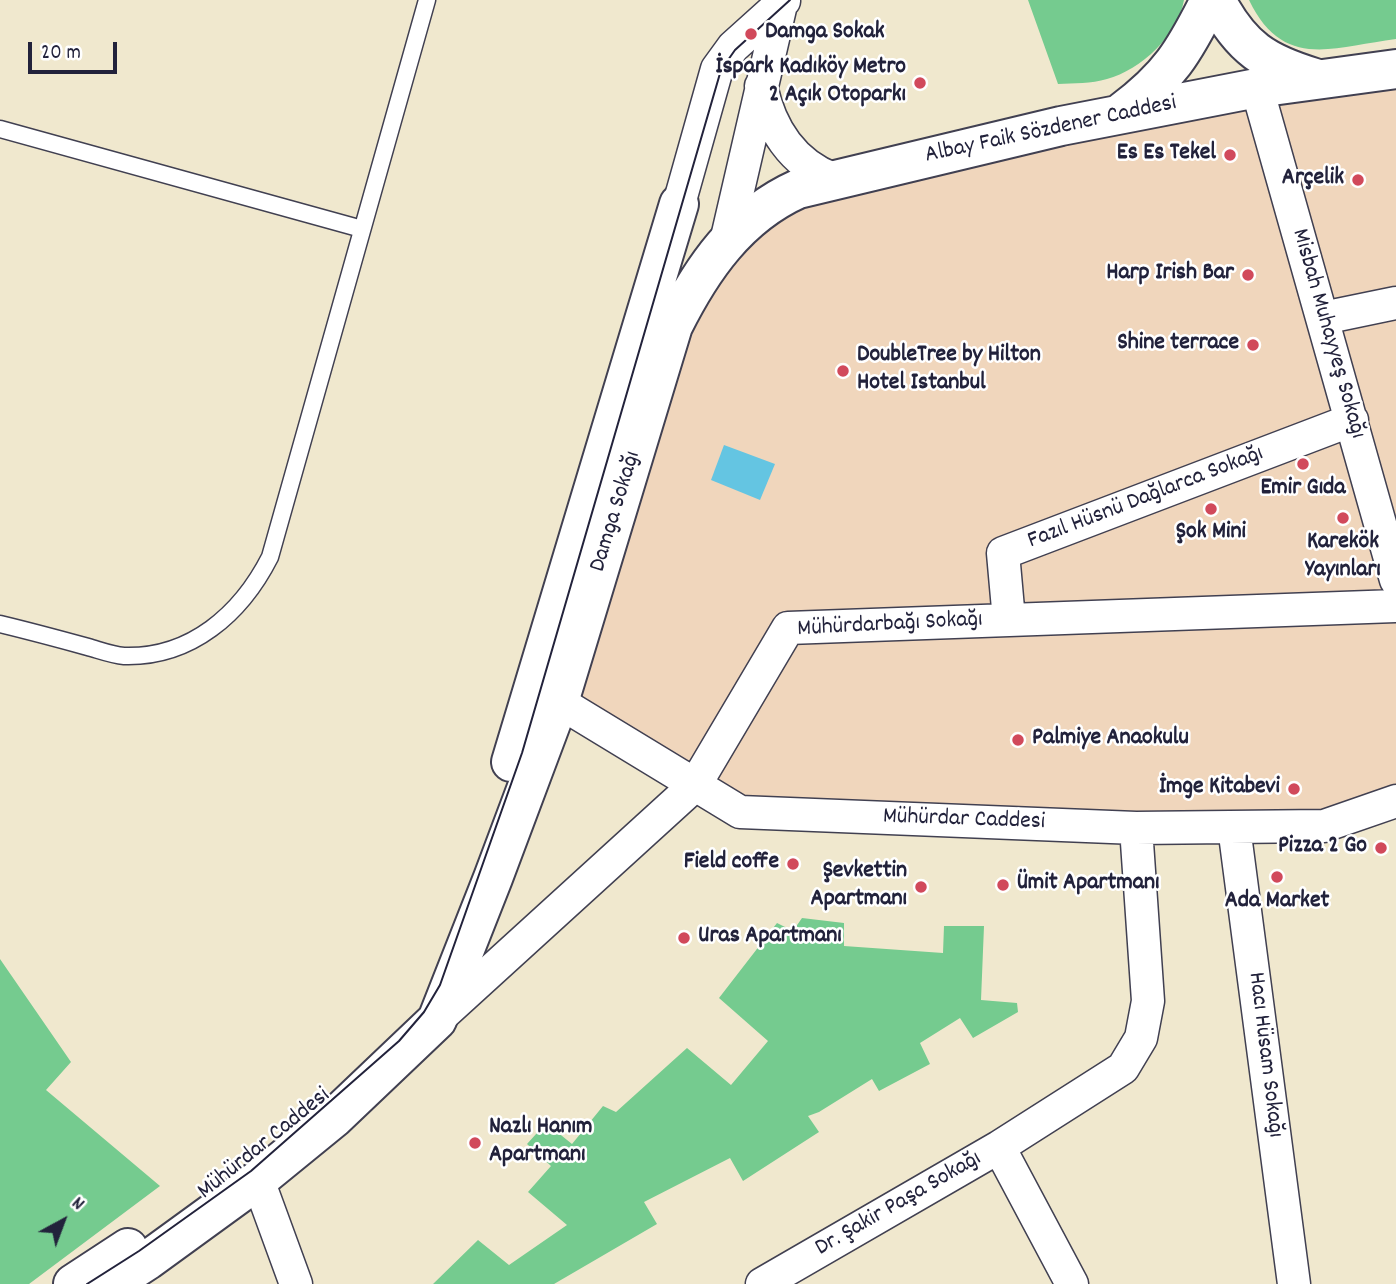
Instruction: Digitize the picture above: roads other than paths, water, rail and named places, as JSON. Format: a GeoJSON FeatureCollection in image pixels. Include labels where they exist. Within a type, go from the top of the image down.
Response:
{"type":"FeatureCollection","features":[{"type":"Feature","properties":{"kind":"street"},"geometry":{"type":"LineString","coordinates":[[1116,115],[1156,86],[1173,65],[1210,0]]}},
{"type":"Feature","properties":{"kind":"street"},"geometry":{"type":"LineString","coordinates":[[1216,0],[1240,37],[1261,56],[1283,68],[1317,79]]}},
{"type":"Feature","properties":{"kind":"street","name":"Damga Sokağı"},"geometry":{"type":"LineString","coordinates":[[437,1020],[559,702],[673,326],[688,296],[726,242],[780,1]]}},
{"type":"Feature","properties":{"kind":"street","name":"Damga Sokağı"},"geometry":{"type":"LineString","coordinates":[[435,980],[515,749],[717,69],[733,47],[780,1]]}},
{"type":"Feature","properties":{"kind":"street","name":"Albay Faik Sözdener Caddesi"},"geometry":{"type":"LineString","coordinates":[[726,242],[752,215],[775,199],[833,179],[1116,115],[1257,88],[1396,69]]}},
{"type":"Feature","properties":{"kind":"street"},"geometry":{"type":"LineString","coordinates":[[761,85],[771,122],[783,141],[815,172],[833,179]]}},
{"type":"Feature","properties":{"kind":"street","name":"Misbah Muhayyeş Sokağı"},"geometry":{"type":"LineString","coordinates":[[1257,88],[1396,580]]}},
{"type":"Feature","properties":{"kind":"street"},"geometry":{"type":"LineString","coordinates":[[1323,318],[1396,303]]}},
{"type":"Feature","properties":{"kind":"street","name":"Fazıl Hüsnü Dağlarca Sokağı"},"geometry":{"type":"LineString","coordinates":[[1009,620],[1003,553],[1352,420]]}},
{"type":"Feature","properties":{"kind":"street","name":"Mühürdarbağı Sokağı"},"geometry":{"type":"LineString","coordinates":[[437,1020],[695,785],[788,628],[1396,606]]}},
{"type":"Feature","properties":{"kind":"street","name":"Mühürdar Caddesi"},"geometry":{"type":"LineString","coordinates":[[559,702],[740,813],[1136,828],[1324,826],[1396,801]]}},
{"type":"Feature","properties":{"kind":"street","name":"Hacı Hüsam Sokağı"},"geometry":{"type":"LineString","coordinates":[[1234,827],[1294,1284]]}},
{"type":"Feature","properties":{"kind":"street","name":"Dr. Şakir Paşa Sokağı"},"geometry":{"type":"LineString","coordinates":[[762,1284],[999,1147],[1123,1068],[1141,1038],[1148,1001],[1136,828]]}},
{"type":"Feature","properties":{"kind":"street","name":"Mühürdar Caddesi"},"geometry":{"type":"LineString","coordinates":[[73,1284],[248,1166],[393,1034],[418,1007],[435,980]]}},
{"type":"Feature","properties":{"kind":"street","name":"Mühürdar Caddesi"},"geometry":{"type":"LineString","coordinates":[[111,1284],[258,1180],[334,1118],[437,1020]]}},
{"type":"Feature","properties":{"kind":"street"},"geometry":{"type":"LineString","coordinates":[[999,1147],[1072,1284]]}},
{"type":"Feature","properties":{"kind":"street"},"geometry":{"type":"LineString","coordinates":[[258,1180],[296,1284]]}},
{"type":"Feature","properties":{"kind":"lane"},"geometry":{"type":"LineString","coordinates":[[0,624],[122,656],[171,651],[194,641],[218,624],[260,577],[270,557],[427,0]]}},
{"type":"Feature","properties":{"kind":"lane"},"geometry":{"type":"LineString","coordinates":[[0,129],[362,229]]}},
{"type":"Feature","properties":{"kind":"water"},"geometry":{"type":"Polygon","coordinates":[[[724,445],[775,464],[760,500],[711,480],[724,445]]]}},
{"type":"Feature","properties":{"kind":"tram line"},"geometry":{"type":"LineString","coordinates":[[87,1284],[139,1251],[251,1171],[399,1041],[424,1012],[440,985],[522,753],[721,70],[735,50],[790,0]]}},
{"type":"Feature","properties":{"kind":"place","name":"Damga Sokak"},"geometry":{"type":"Point","coordinates":[751,34]}},
{"type":"Feature","properties":{"kind":"place","name":"İspark Kadıköy Metro 2 Açık Otoparkı"},"geometry":{"type":"Point","coordinates":[920,83]}},
{"type":"Feature","properties":{"kind":"place","name":"Es Es Tekel"},"geometry":{"type":"Point","coordinates":[1230,155]}},
{"type":"Feature","properties":{"kind":"place","name":"Arçelik"},"geometry":{"type":"Point","coordinates":[1358,180]}},
{"type":"Feature","properties":{"kind":"place","name":"Harp Irish Bar"},"geometry":{"type":"Point","coordinates":[1248,275]}},
{"type":"Feature","properties":{"kind":"place","name":"Shine terrace"},"geometry":{"type":"Point","coordinates":[1253,345]}},
{"type":"Feature","properties":{"kind":"place","name":"DoubleTree by Hilton Hotel Istanbul"},"geometry":{"type":"Point","coordinates":[843,371]}},
{"type":"Feature","properties":{"kind":"place","name":"Emir Gıda"},"geometry":{"type":"Point","coordinates":[1303,464]}},
{"type":"Feature","properties":{"kind":"place","name":"Şok Mini"},"geometry":{"type":"Point","coordinates":[1211,509]}},
{"type":"Feature","properties":{"kind":"place","name":"Karekök Yayınları"},"geometry":{"type":"Point","coordinates":[1343,518]}},
{"type":"Feature","properties":{"kind":"place","name":"Palmiye Anaokulu"},"geometry":{"type":"Point","coordinates":[1018,740]}},
{"type":"Feature","properties":{"kind":"place","name":"İmge Kitabevi"},"geometry":{"type":"Point","coordinates":[1294,789]}},
{"type":"Feature","properties":{"kind":"place","name":"Pizza 2 Go"},"geometry":{"type":"Point","coordinates":[1381,848]}},
{"type":"Feature","properties":{"kind":"place","name":"Field coffe"},"geometry":{"type":"Point","coordinates":[793,864]}},
{"type":"Feature","properties":{"kind":"place","name":"Ada Market"},"geometry":{"type":"Point","coordinates":[1277,877]}},
{"type":"Feature","properties":{"kind":"place","name":"Ümit Apartmanı"},"geometry":{"type":"Point","coordinates":[1003,885]}},
{"type":"Feature","properties":{"kind":"place","name":"Şevkettin Apartmanı"},"geometry":{"type":"Point","coordinates":[921,887]}},
{"type":"Feature","properties":{"kind":"place","name":"Uras Apartmanı"},"geometry":{"type":"Point","coordinates":[684,938]}},
{"type":"Feature","properties":{"kind":"place","name":"Nazlı Hanım Apartmanı"},"geometry":{"type":"Point","coordinates":[475,1143]}}]}
